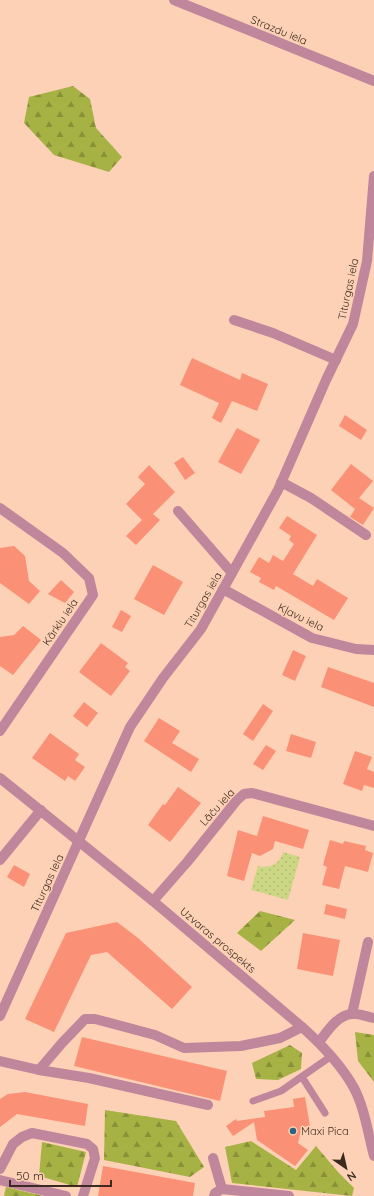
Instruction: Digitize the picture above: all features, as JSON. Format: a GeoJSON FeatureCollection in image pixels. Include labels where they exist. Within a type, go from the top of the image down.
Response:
{"type":"FeatureCollection","features":[{"type":"Feature","properties":{"kind":"street","name":"Strazdu iela"},"geometry":{"type":"LineString","coordinates":[[174,0],[374,81]]}},
{"type":"Feature","properties":{"kind":"street","name":"Titurgas iela"},"geometry":{"type":"LineString","coordinates":[[0,1016],[130,727],[163,678],[201,629],[232,573],[281,482],[353,324],[367,261],[374,176]]}},
{"type":"Feature","properties":{"kind":"street"},"geometry":{"type":"LineString","coordinates":[[234,320],[273,333],[336,360]]}},
{"type":"Feature","properties":{"kind":"street"},"geometry":{"type":"LineString","coordinates":[[281,482],[311,498],[366,535]]}},
{"type":"Feature","properties":{"kind":"street","name":"Kārklu iela"},"geometry":{"type":"LineString","coordinates":[[0,508],[63,553],[89,578],[92,595],[0,731]]}},
{"type":"Feature","properties":{"kind":"street"},"geometry":{"type":"LineString","coordinates":[[178,511],[232,573]]}},
{"type":"Feature","properties":{"kind":"street","name":"Kļavu iela"},"geometry":{"type":"LineString","coordinates":[[223,589],[312,638],[356,649],[374,650]]}},
{"type":"Feature","properties":{"kind":"street","name":"Uzvaras prospekts"},"geometry":{"type":"LineString","coordinates":[[0,778],[153,901],[319,1042],[354,1088],[364,1114],[374,1156]]}},
{"type":"Feature","properties":{"kind":"street","name":"Lāču iela"},"geometry":{"type":"LineString","coordinates":[[153,901],[188,861],[237,800],[244,794],[252,794],[374,826]]}},
{"type":"Feature","properties":{"kind":"street"},"geometry":{"type":"LineString","coordinates":[[0,860],[41,810]]}},
{"type":"Feature","properties":{"kind":"street"},"geometry":{"type":"LineString","coordinates":[[352,1014],[368,942]]}},
{"type":"Feature","properties":{"kind":"street"},"geometry":{"type":"LineString","coordinates":[[319,1042],[330,1027],[343,1016],[352,1014],[374,1018]]}},
{"type":"Feature","properties":{"kind":"street"},"geometry":{"type":"LineString","coordinates":[[39,1070],[85,1019],[95,1019],[155,1036],[184,1048],[241,1046],[280,1038],[302,1027]]}},
{"type":"Feature","properties":{"kind":"street"},"geometry":{"type":"LineString","coordinates":[[0,1061],[39,1070],[88,1078],[208,1105]]}},
{"type":"Feature","properties":{"kind":"street"},"geometry":{"type":"LineString","coordinates":[[0,1169],[13,1144],[22,1137],[32,1133],[87,1144],[93,1149],[95,1158],[83,1196]]}},
{"type":"Feature","properties":{"kind":"street"},"geometry":{"type":"LineString","coordinates":[[213,1158],[218,1193],[289,1196]]}},
{"type":"Feature","properties":{"kind":"street"},"geometry":{"type":"LineString","coordinates":[[0,1180],[66,1196]]}},
{"type":"Feature","properties":{"kind":"lane"},"geometry":{"type":"LineString","coordinates":[[253,1101],[281,1091],[330,1057]]}},
{"type":"Feature","properties":{"kind":"lane"},"geometry":{"type":"LineString","coordinates":[[302,1077],[325,1113]]}},
{"type":"Feature","properties":{"kind":"green space"},"geometry":{"type":"Polygon","coordinates":[[[73,86],[90,99],[96,128],[122,157],[109,172],[54,155],[24,123],[29,97],[73,86]]]}},
{"type":"Feature","properties":{"kind":"green space"},"geometry":{"type":"Polygon","coordinates":[[[283,852],[300,857],[288,900],[251,890],[258,866],[267,867],[274,865],[280,860],[283,852]]]}},
{"type":"Feature","properties":{"kind":"green space"},"geometry":{"type":"Polygon","coordinates":[[[260,911],[295,920],[261,951],[237,933],[260,911]]]}},
{"type":"Feature","properties":{"kind":"green space"},"geometry":{"type":"Polygon","coordinates":[[[355,1032],[374,1035],[374,1082],[358,1061],[355,1032]]]}},
{"type":"Feature","properties":{"kind":"green space"},"geometry":{"type":"Polygon","coordinates":[[[290,1045],[302,1053],[301,1069],[278,1080],[256,1079],[252,1063],[290,1045]]]}},
{"type":"Feature","properties":{"kind":"green space"},"geometry":{"type":"Polygon","coordinates":[[[105,1110],[176,1121],[204,1167],[190,1177],[104,1160],[105,1110]]]}},
{"type":"Feature","properties":{"kind":"green space"},"geometry":{"type":"Polygon","coordinates":[[[251,1141],[296,1170],[316,1146],[354,1188],[352,1196],[232,1183],[225,1147],[251,1141]]]}},
{"type":"Feature","properties":{"kind":"green space"},"geometry":{"type":"Polygon","coordinates":[[[42,1142],[86,1152],[77,1187],[39,1176],[42,1142]]]}},
{"type":"Feature","properties":{"kind":"green space"},"geometry":{"type":"Polygon","coordinates":[[[6,1187],[43,1196],[4,1196],[6,1187]]]}},
{"type":"Feature","properties":{"kind":"building"},"geometry":{"type":"Polygon","coordinates":[[[192,358],[240,380],[242,373],[268,384],[257,411],[232,401],[221,423],[212,418],[219,403],[180,385],[192,358]]]}},
{"type":"Feature","properties":{"kind":"building"},"geometry":{"type":"Polygon","coordinates":[[[345,415],[367,430],[361,440],[339,426],[345,415]]]}},
{"type":"Feature","properties":{"kind":"building"},"geometry":{"type":"Polygon","coordinates":[[[237,428],[260,440],[241,474],[218,462],[237,428]]]}},
{"type":"Feature","properties":{"kind":"building"},"geometry":{"type":"Polygon","coordinates":[[[183,457],[195,473],[185,480],[174,463],[183,457]]]}},
{"type":"Feature","properties":{"kind":"building"},"geometry":{"type":"Polygon","coordinates":[[[351,464],[373,481],[359,498],[374,508],[363,525],[350,517],[355,509],[331,490],[351,464]]]}},
{"type":"Feature","properties":{"kind":"building"},"geometry":{"type":"Polygon","coordinates":[[[149,465],[175,492],[153,514],[160,520],[136,545],[126,536],[142,520],[126,504],[145,484],[138,477],[149,465]]]}},
{"type":"Feature","properties":{"kind":"building"},"geometry":{"type":"Polygon","coordinates":[[[287,516],[317,535],[293,574],[313,586],[317,579],[348,598],[334,620],[276,586],[274,590],[259,582],[261,578],[250,572],[259,557],[269,563],[273,555],[283,561],[294,544],[289,540],[291,536],[279,528],[287,516]]]}},
{"type":"Feature","properties":{"kind":"building"},"geometry":{"type":"Polygon","coordinates":[[[14,546],[25,556],[29,581],[40,591],[29,604],[0,583],[0,548],[14,546]]]}},
{"type":"Feature","properties":{"kind":"building"},"geometry":{"type":"Polygon","coordinates":[[[153,565],[183,582],[164,615],[134,599],[153,565]]]}},
{"type":"Feature","properties":{"kind":"building"},"geometry":{"type":"Polygon","coordinates":[[[61,580],[74,592],[65,603],[48,594],[61,580]]]}},
{"type":"Feature","properties":{"kind":"building"},"geometry":{"type":"Polygon","coordinates":[[[121,610],[131,616],[122,632],[112,627],[121,610]]]}},
{"type":"Feature","properties":{"kind":"building"},"geometry":{"type":"Polygon","coordinates":[[[23,626],[41,640],[13,675],[0,666],[0,637],[14,635],[23,626]]]}},
{"type":"Feature","properties":{"kind":"building"},"geometry":{"type":"Polygon","coordinates":[[[101,643],[128,663],[125,667],[130,671],[111,696],[79,672],[101,643]]]}},
{"type":"Feature","properties":{"kind":"building"},"geometry":{"type":"Polygon","coordinates":[[[293,650],[306,656],[295,681],[282,675],[293,650]]]}},
{"type":"Feature","properties":{"kind":"building"},"geometry":{"type":"Polygon","coordinates":[[[328,667],[374,683],[374,707],[321,687],[328,667]]]}},
{"type":"Feature","properties":{"kind":"building"},"geometry":{"type":"Polygon","coordinates":[[[84,702],[98,713],[87,727],[73,716],[84,702]]]}},
{"type":"Feature","properties":{"kind":"building"},"geometry":{"type":"Polygon","coordinates":[[[263,704],[273,711],[253,741],[243,734],[263,704]]]}},
{"type":"Feature","properties":{"kind":"building"},"geometry":{"type":"Polygon","coordinates":[[[159,718],[180,731],[172,743],[199,759],[191,772],[144,741],[159,718]]]}},
{"type":"Feature","properties":{"kind":"building"},"geometry":{"type":"Polygon","coordinates":[[[50,733],[79,754],[75,760],[85,767],[75,781],[68,776],[65,781],[32,758],[50,733]]]}},
{"type":"Feature","properties":{"kind":"building"},"geometry":{"type":"Polygon","coordinates":[[[291,734],[316,742],[311,758],[286,751],[291,734]]]}},
{"type":"Feature","properties":{"kind":"building"},"geometry":{"type":"Polygon","coordinates":[[[266,745],[276,751],[263,770],[253,764],[266,745]]]}},
{"type":"Feature","properties":{"kind":"building"},"geometry":{"type":"Polygon","coordinates":[[[355,751],[372,757],[367,769],[374,772],[374,788],[364,785],[362,791],[343,784],[355,751]]]}},
{"type":"Feature","properties":{"kind":"building"},"geometry":{"type":"Polygon","coordinates":[[[178,787],[201,803],[170,842],[148,825],[163,804],[165,805],[178,787]]]}},
{"type":"Feature","properties":{"kind":"building"},"geometry":{"type":"Polygon","coordinates":[[[263,816],[309,830],[303,849],[275,841],[273,849],[260,856],[252,853],[244,881],[227,876],[238,830],[257,836],[263,816]]]}},
{"type":"Feature","properties":{"kind":"building"},"geometry":{"type":"Polygon","coordinates":[[[330,840],[343,844],[344,841],[366,846],[365,850],[373,853],[368,872],[345,866],[339,889],[322,885],[327,867],[323,865],[330,840]]]}},
{"type":"Feature","properties":{"kind":"building"},"geometry":{"type":"Polygon","coordinates":[[[14,865],[30,874],[24,887],[7,877],[14,865]]]}},
{"type":"Feature","properties":{"kind":"building"},"geometry":{"type":"Polygon","coordinates":[[[326,904],[347,909],[345,919],[324,914],[326,904]]]}},
{"type":"Feature","properties":{"kind":"building"},"geometry":{"type":"Polygon","coordinates":[[[117,922],[138,938],[192,987],[172,1009],[107,952],[91,955],[54,1032],[25,1019],[66,933],[117,922]]]}},
{"type":"Feature","properties":{"kind":"building"},"geometry":{"type":"Polygon","coordinates":[[[303,933],[340,940],[333,976],[297,969],[303,933]]]}},
{"type":"Feature","properties":{"kind":"building"},"geometry":{"type":"Polygon","coordinates":[[[82,1037],[227,1071],[220,1101],[74,1066],[82,1037]]]}},
{"type":"Feature","properties":{"kind":"building"},"geometry":{"type":"Polygon","coordinates":[[[25,1092],[88,1104],[85,1126],[17,1114],[0,1127],[0,1099],[8,1094],[25,1092]]]}},
{"type":"Feature","properties":{"kind":"building"},"geometry":{"type":"Polygon","coordinates":[[[305,1097],[310,1126],[302,1127],[298,1143],[308,1150],[295,1166],[257,1140],[254,1122],[233,1136],[226,1126],[236,1119],[237,1121],[265,1117],[264,1111],[294,1107],[293,1099],[305,1097]]]}},
{"type":"Feature","properties":{"kind":"building"},"geometry":{"type":"Polygon","coordinates":[[[103,1166],[195,1183],[193,1196],[98,1196],[103,1166]]]}},
{"type":"Feature","properties":{"kind":"place","name":"Maxi Pica"},"geometry":{"type":"Point","coordinates":[293,1131]}}]}
